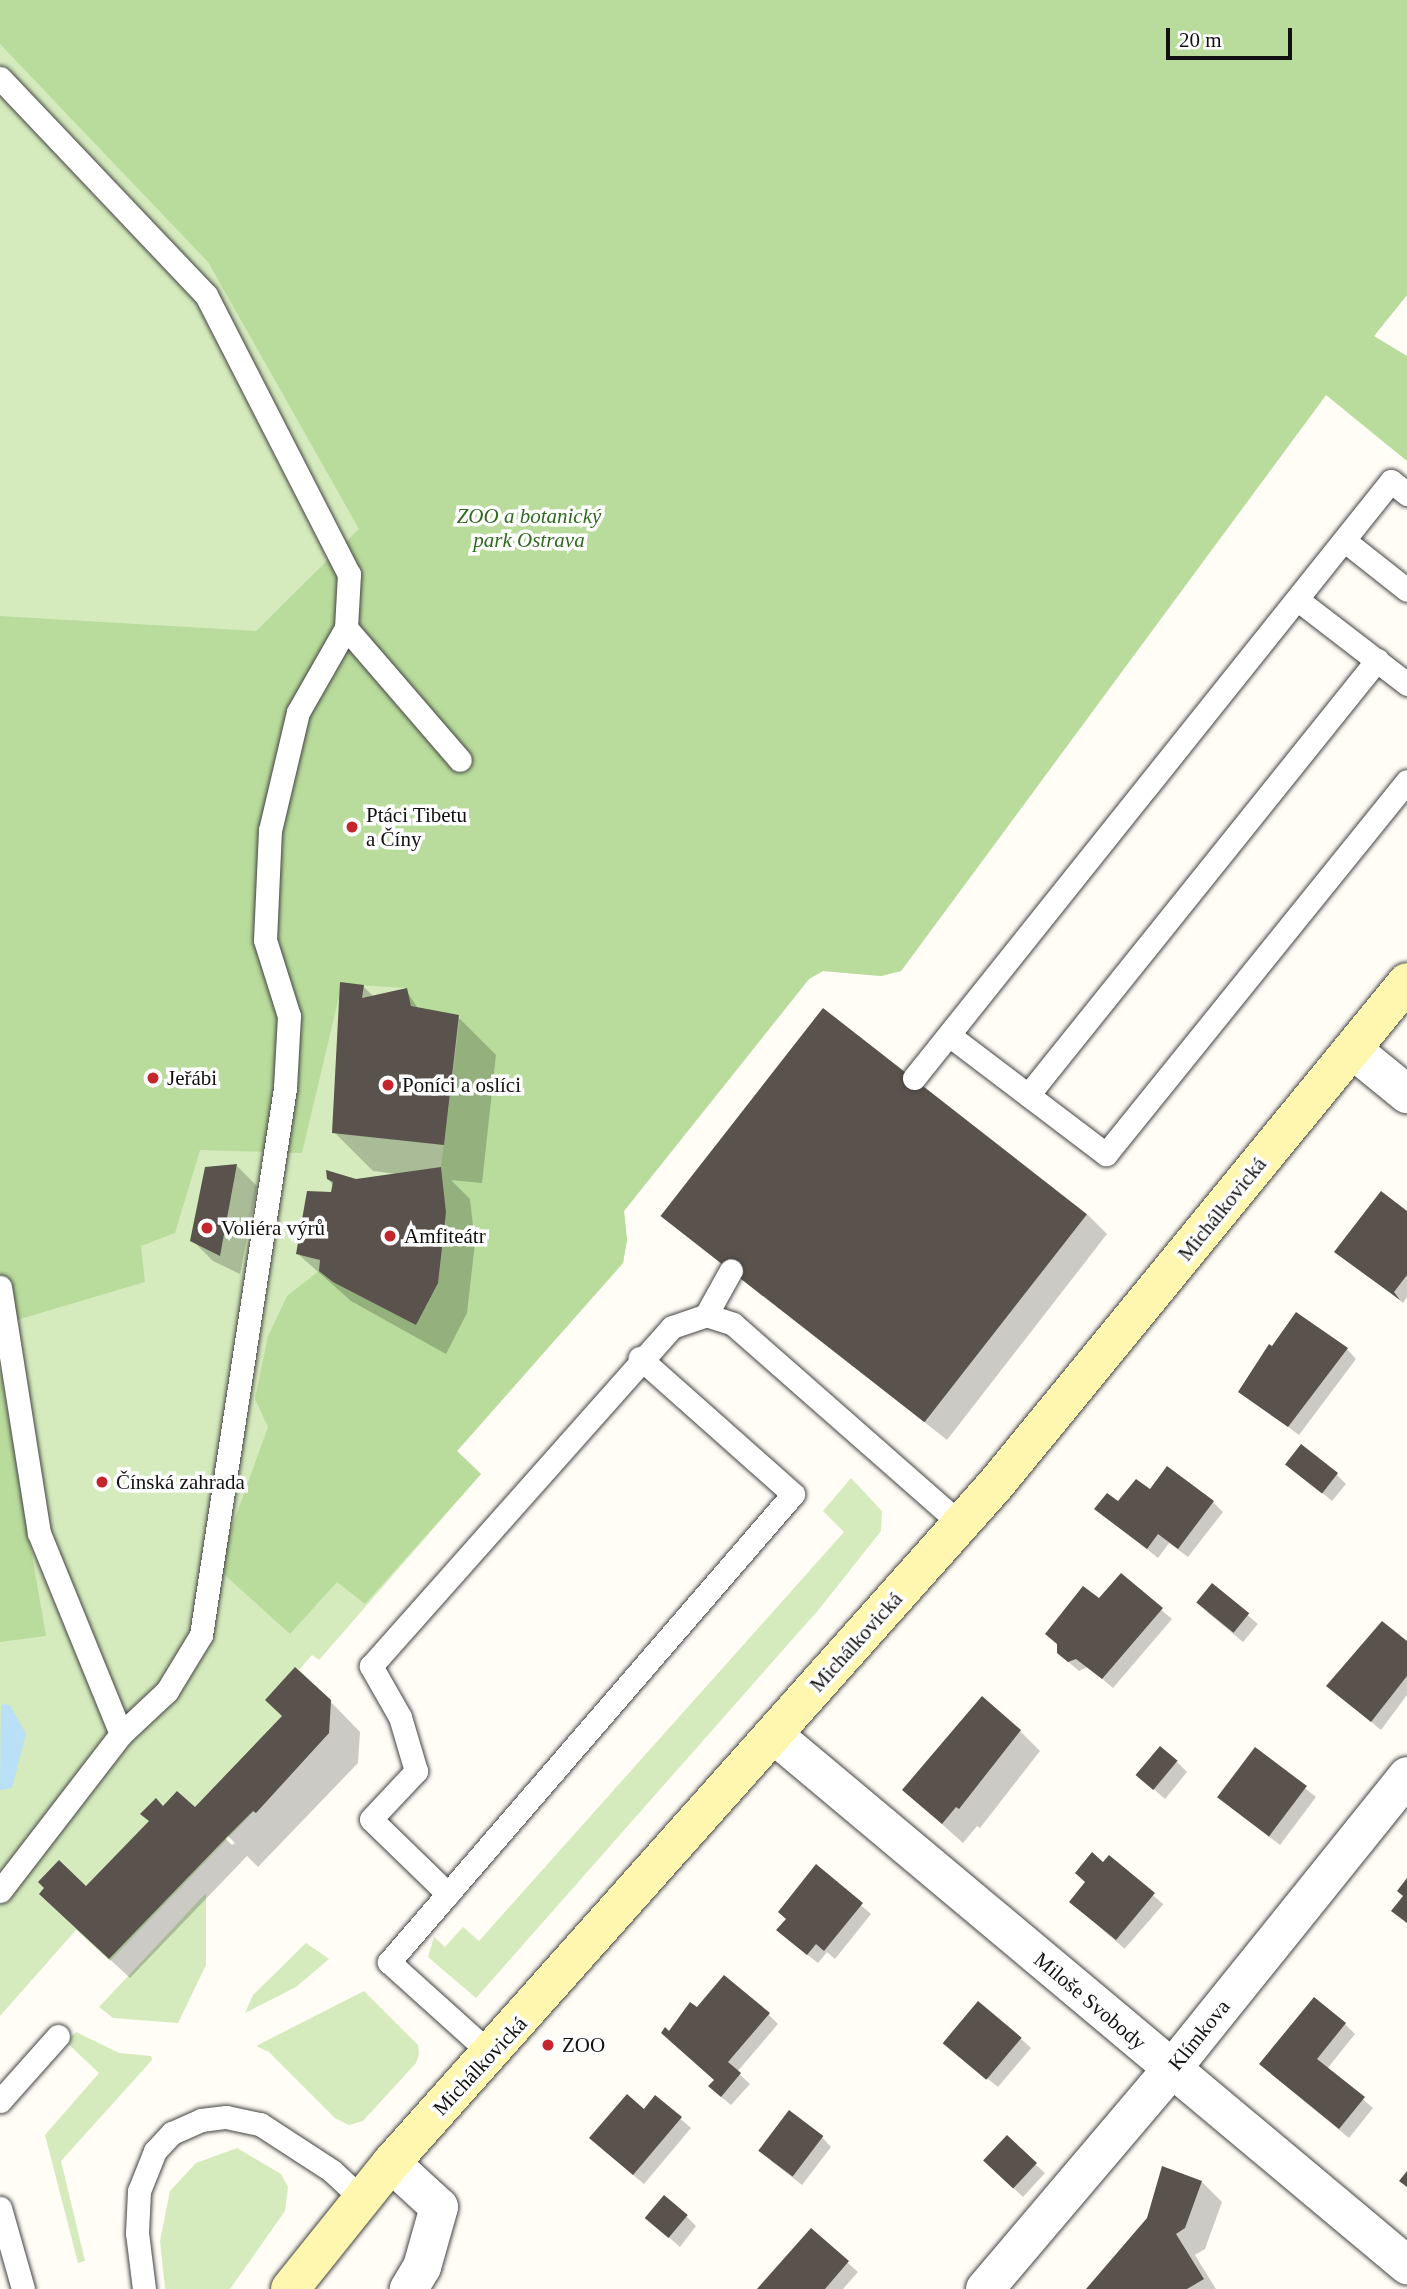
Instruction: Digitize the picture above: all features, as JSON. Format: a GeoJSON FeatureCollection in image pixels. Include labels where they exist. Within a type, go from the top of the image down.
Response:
{"type":"FeatureCollection","features":[{"type":"Feature","properties":{"kind":"street","name":"Michálkovická"},"geometry":{"type":"LineString","coordinates":[[290,2289],[391,2163],[961,1524],[1407,982]]}},
{"type":"Feature","properties":{"kind":"street"},"geometry":{"type":"LineString","coordinates":[[1353,1050],[1407,1094]]}},
{"type":"Feature","properties":{"kind":"street","name":"Miloše Svobody"},"geometry":{"type":"LineString","coordinates":[[774,1735],[1407,2266]]}},
{"type":"Feature","properties":{"kind":"street","name":"Klímkova"},"geometry":{"type":"LineString","coordinates":[[985,2289],[1171,2070],[1407,1776]]}},
{"type":"Feature","properties":{"kind":"street"},"geometry":{"type":"LineString","coordinates":[[391,2163],[439,2207],[422,2267],[409,2289]]}},
{"type":"Feature","properties":{"kind":"lane"},"geometry":{"type":"LineString","coordinates":[[0,78],[206,295],[349,574],[346,628],[298,712],[270,830],[265,940],[289,1016],[285,1088],[201,1635],[167,1691],[121,1734],[0,1891]]}},
{"type":"Feature","properties":{"kind":"lane"},"geometry":{"type":"LineString","coordinates":[[914,1078],[1391,481],[1407,494]]}},
{"type":"Feature","properties":{"kind":"lane"},"geometry":{"type":"LineString","coordinates":[[1345,541],[1407,590]]}},
{"type":"Feature","properties":{"kind":"lane"},"geometry":{"type":"LineString","coordinates":[[1298,600],[1407,684]]}},
{"type":"Feature","properties":{"kind":"lane"},"geometry":{"type":"LineString","coordinates":[[346,628],[460,761]]}},
{"type":"Feature","properties":{"kind":"lane"},"geometry":{"type":"LineString","coordinates":[[1028,1095],[1377,660]]}},
{"type":"Feature","properties":{"kind":"lane"},"geometry":{"type":"LineString","coordinates":[[949,1035],[1106,1154],[1407,781]]}},
{"type":"Feature","properties":{"kind":"lane"},"geometry":{"type":"LineString","coordinates":[[706,1315],[731,1270]]}},
{"type":"Feature","properties":{"kind":"lane"},"geometry":{"type":"LineString","coordinates":[[0,1287],[39,1533],[121,1734]]}},
{"type":"Feature","properties":{"kind":"lane"},"geometry":{"type":"LineString","coordinates":[[448,1894],[371,1819],[416,1771],[400,1717],[371,1667],[640,1358],[672,1327],[706,1315],[733,1324],[961,1524]]}},
{"type":"Feature","properties":{"kind":"lane"},"geometry":{"type":"LineString","coordinates":[[490,2053],[389,1962],[793,1494],[640,1358]]}},
{"type":"Feature","properties":{"kind":"lane"},"geometry":{"type":"LineString","coordinates":[[0,2101],[58,2036]]}},
{"type":"Feature","properties":{"kind":"lane"},"geometry":{"type":"LineString","coordinates":[[144,2289],[137,2233],[139,2191],[155,2151],[172,2133],[201,2120],[226,2117],[260,2124],[332,2171],[361,2198]]}},
{"type":"Feature","properties":{"kind":"lane"},"geometry":{"type":"LineString","coordinates":[[0,2208],[23,2289]]}},
{"type":"Feature","properties":{"kind":"green space","name":"ZOO a botanický park Ostrava"},"geometry":{"type":"Polygon","coordinates":[[[0,0],[1407,0],[1407,295],[1326,395],[901,971],[881,976],[823,971],[809,979],[624,1211],[627,1240],[623,1263],[457,1451],[481,1474],[319,1660],[312,1655],[299,1670],[331,1700],[329,1733],[110,1961],[76,1930],[0,2016],[0,0]]]}},
{"type":"Feature","properties":{"kind":"green space","name":"ZOO a botanický park Ostrava"},"geometry":{"type":"Polygon","coordinates":[[[0,0],[1407,0],[1407,295],[1374,336],[1407,356],[1407,461],[1326,395],[901,971],[881,976],[823,971],[809,979],[624,1211],[627,1240],[623,1263],[457,1451],[481,1474],[365,1604],[337,1582],[290,1634],[217,1568],[268,1427],[255,1399],[268,1336],[287,1296],[319,1271],[416,1325],[446,1212],[441,1167],[460,1017],[412,1010],[406,988],[342,984],[302,1153],[200,1150],[175,1233],[141,1246],[145,1282],[0,1325],[0,616],[256,631],[359,529],[208,262],[0,44],[0,0]]]}},
{"type":"Feature","properties":{"kind":"green space"},"geometry":{"type":"Polygon","coordinates":[[[0,1370],[46,1636],[0,1642],[0,1370]]]}},
{"type":"Feature","properties":{"kind":"green space"},"geometry":{"type":"Polygon","coordinates":[[[851,1478],[882,1511],[881,1531],[820,1608],[476,1998],[428,1957],[434,1937],[445,1947],[463,1927],[479,1941],[844,1532],[823,1511],[851,1478]]]}},
{"type":"Feature","properties":{"kind":"green space"},"geometry":{"type":"Polygon","coordinates":[[[206,1893],[206,1965],[178,2023],[113,2018],[99,2007],[206,1893]]]}},
{"type":"Feature","properties":{"kind":"green space"},"geometry":{"type":"Polygon","coordinates":[[[306,1943],[329,1959],[296,1987],[245,2013],[253,1995],[306,1943]]]}},
{"type":"Feature","properties":{"kind":"green space"},"geometry":{"type":"Polygon","coordinates":[[[364,1991],[418,2045],[419,2054],[416,2063],[363,2121],[349,2125],[335,2118],[269,2052],[256,2046],[364,1991]]]}},
{"type":"Feature","properties":{"kind":"green space"},"geometry":{"type":"Polygon","coordinates":[[[76,2032],[119,2053],[151,2056],[152,2060],[61,2161],[85,2261],[78,2263],[45,2135],[99,2073],[66,2042],[76,2032]]]}},
{"type":"Feature","properties":{"kind":"green space"},"geometry":{"type":"Polygon","coordinates":[[[237,2148],[281,2174],[288,2187],[285,2211],[230,2289],[165,2289],[160,2241],[170,2191],[196,2163],[237,2148]]]}},
{"type":"Feature","properties":{"kind":"water"},"geometry":{"type":"Polygon","coordinates":[[[1,1704],[10,1705],[26,1734],[12,1788],[0,1790],[1,1704]]]}},
{"type":"Feature","properties":{"kind":"building"},"geometry":{"type":"Polygon","coordinates":[[[340,982],[364,985],[362,998],[407,988],[411,1006],[459,1015],[444,1145],[332,1133],[340,982]]]}},
{"type":"Feature","properties":{"kind":"building"},"geometry":{"type":"Polygon","coordinates":[[[823,1008],[1087,1214],[924,1422],[660,1216],[823,1008]]]}},
{"type":"Feature","properties":{"kind":"building"},"geometry":{"type":"Polygon","coordinates":[[[237,1164],[220,1256],[190,1241],[205,1167],[237,1164]]]}},
{"type":"Feature","properties":{"kind":"building","name":"Amfiteátr"},"geometry":{"type":"Polygon","coordinates":[[[441,1167],[446,1212],[438,1283],[416,1325],[333,1282],[319,1271],[320,1260],[296,1254],[307,1191],[331,1192],[333,1182],[327,1179],[326,1170],[356,1179],[441,1167]]]}},
{"type":"Feature","properties":{"kind":"building"},"geometry":{"type":"Polygon","coordinates":[[[1381,1191],[1407,1211],[1407,1275],[1394,1292],[1400,1300],[1334,1252],[1381,1191]]]}},
{"type":"Feature","properties":{"kind":"building"},"geometry":{"type":"Polygon","coordinates":[[[1296,1312],[1348,1348],[1288,1427],[1238,1392],[1269,1344],[1272,1346],[1296,1312]]]}},
{"type":"Feature","properties":{"kind":"building"},"geometry":{"type":"Polygon","coordinates":[[[1301,1444],[1338,1473],[1322,1493],[1285,1464],[1301,1444]]]}},
{"type":"Feature","properties":{"kind":"building"},"geometry":{"type":"Polygon","coordinates":[[[1167,1466],[1214,1501],[1178,1549],[1158,1534],[1147,1549],[1094,1509],[1107,1493],[1118,1501],[1136,1479],[1150,1489],[1167,1466]]]}},
{"type":"Feature","properties":{"kind":"building"},"geometry":{"type":"Polygon","coordinates":[[[1121,1573],[1163,1608],[1102,1679],[1076,1659],[1068,1662],[1057,1653],[1057,1644],[1045,1634],[1083,1586],[1099,1598],[1121,1573]]]}},
{"type":"Feature","properties":{"kind":"building"},"geometry":{"type":"Polygon","coordinates":[[[1212,1583],[1249,1613],[1234,1633],[1196,1602],[1212,1583]]]}},
{"type":"Feature","properties":{"kind":"building"},"geometry":{"type":"Polygon","coordinates":[[[1382,1621],[1407,1641],[1407,1676],[1371,1722],[1326,1686],[1382,1621]]]}},
{"type":"Feature","properties":{"kind":"building"},"geometry":{"type":"Polygon","coordinates":[[[295,1667],[331,1700],[329,1733],[256,1813],[253,1811],[109,1959],[39,1894],[44,1888],[38,1882],[59,1860],[86,1886],[149,1821],[140,1814],[156,1798],[163,1806],[177,1791],[195,1807],[282,1716],[265,1700],[295,1667]]]}},
{"type":"Feature","properties":{"kind":"building"},"geometry":{"type":"Polygon","coordinates":[[[982,1696],[1021,1730],[959,1809],[956,1807],[942,1824],[902,1790],[982,1696]]]}},
{"type":"Feature","properties":{"kind":"building"},"geometry":{"type":"Polygon","coordinates":[[[1160,1746],[1178,1761],[1153,1790],[1136,1775],[1160,1746]]]}},
{"type":"Feature","properties":{"kind":"building"},"geometry":{"type":"Polygon","coordinates":[[[1255,1747],[1307,1786],[1269,1836],[1217,1797],[1255,1747]]]}},
{"type":"Feature","properties":{"kind":"building"},"geometry":{"type":"Polygon","coordinates":[[[1092,1852],[1103,1862],[1109,1855],[1155,1893],[1116,1940],[1069,1902],[1085,1882],[1075,1873],[1092,1852]]]}},
{"type":"Feature","properties":{"kind":"building"},"geometry":{"type":"Polygon","coordinates":[[[816,1864],[863,1903],[824,1951],[816,1944],[807,1955],[776,1930],[786,1919],[778,1912],[816,1864]]]}},
{"type":"Feature","properties":{"kind":"building"},"geometry":{"type":"Polygon","coordinates":[[[1407,1878],[1407,1923],[1391,1911],[1403,1896],[1397,1891],[1407,1878]]]}},
{"type":"Feature","properties":{"kind":"building"},"geometry":{"type":"Polygon","coordinates":[[[724,1975],[770,2013],[728,2062],[741,2073],[721,2097],[708,2086],[714,2080],[661,2033],[665,2027],[669,2031],[690,2002],[697,2007],[724,1975]]]}},
{"type":"Feature","properties":{"kind":"building"},"geometry":{"type":"Polygon","coordinates":[[[1314,1997],[1346,2023],[1317,2059],[1365,2097],[1339,2129],[1259,2064],[1314,1997]]]}},
{"type":"Feature","properties":{"kind":"building"},"geometry":{"type":"Polygon","coordinates":[[[978,2001],[1022,2038],[986,2080],[943,2043],[978,2001]]]}},
{"type":"Feature","properties":{"kind":"building"},"geometry":{"type":"Polygon","coordinates":[[[627,2094],[644,2109],[655,2095],[682,2117],[633,2175],[589,2138],[627,2094]]]}},
{"type":"Feature","properties":{"kind":"building"},"geometry":{"type":"Polygon","coordinates":[[[789,2110],[823,2136],[793,2177],[758,2151],[789,2110]]]}},
{"type":"Feature","properties":{"kind":"building"},"geometry":{"type":"Polygon","coordinates":[[[1007,2135],[1037,2163],[1013,2189],[983,2161],[1007,2135]]]}},
{"type":"Feature","properties":{"kind":"building"},"geometry":{"type":"Polygon","coordinates":[[[1162,2166],[1202,2181],[1185,2228],[1176,2234],[1204,2279],[1187,2289],[1086,2289],[1147,2218],[1162,2166]]]}},
{"type":"Feature","properties":{"kind":"building"},"geometry":{"type":"Polygon","coordinates":[[[1407,2171],[1407,2187],[1399,2181],[1407,2171]]]}},
{"type":"Feature","properties":{"kind":"building"},"geometry":{"type":"Polygon","coordinates":[[[664,2195],[688,2215],[668,2238],[645,2218],[664,2195]]]}},
{"type":"Feature","properties":{"kind":"building"},"geometry":{"type":"Polygon","coordinates":[[[811,2228],[849,2261],[825,2289],[757,2289],[811,2228]]]}},
{"type":"Feature","properties":{"kind":"place","name":"Ptáci Tibetu a Číny"},"geometry":{"type":"Point","coordinates":[352,827]}},
{"type":"Feature","properties":{"kind":"place","name":"Jeřábi"},"geometry":{"type":"Point","coordinates":[153,1078]}},
{"type":"Feature","properties":{"kind":"place","name":"Poníci a oslíci"},"geometry":{"type":"Point","coordinates":[388,1085]}},
{"type":"Feature","properties":{"kind":"place","name":"Voliéra výrů"},"geometry":{"type":"Point","coordinates":[207,1228]}},
{"type":"Feature","properties":{"kind":"place","name":"Amfiteátr"},"geometry":{"type":"Point","coordinates":[390,1236]}},
{"type":"Feature","properties":{"kind":"place","name":"Čínská zahrada"},"geometry":{"type":"Point","coordinates":[102,1482]}},
{"type":"Feature","properties":{"kind":"place","name":"ZOO"},"geometry":{"type":"Point","coordinates":[548,2045]}}]}
